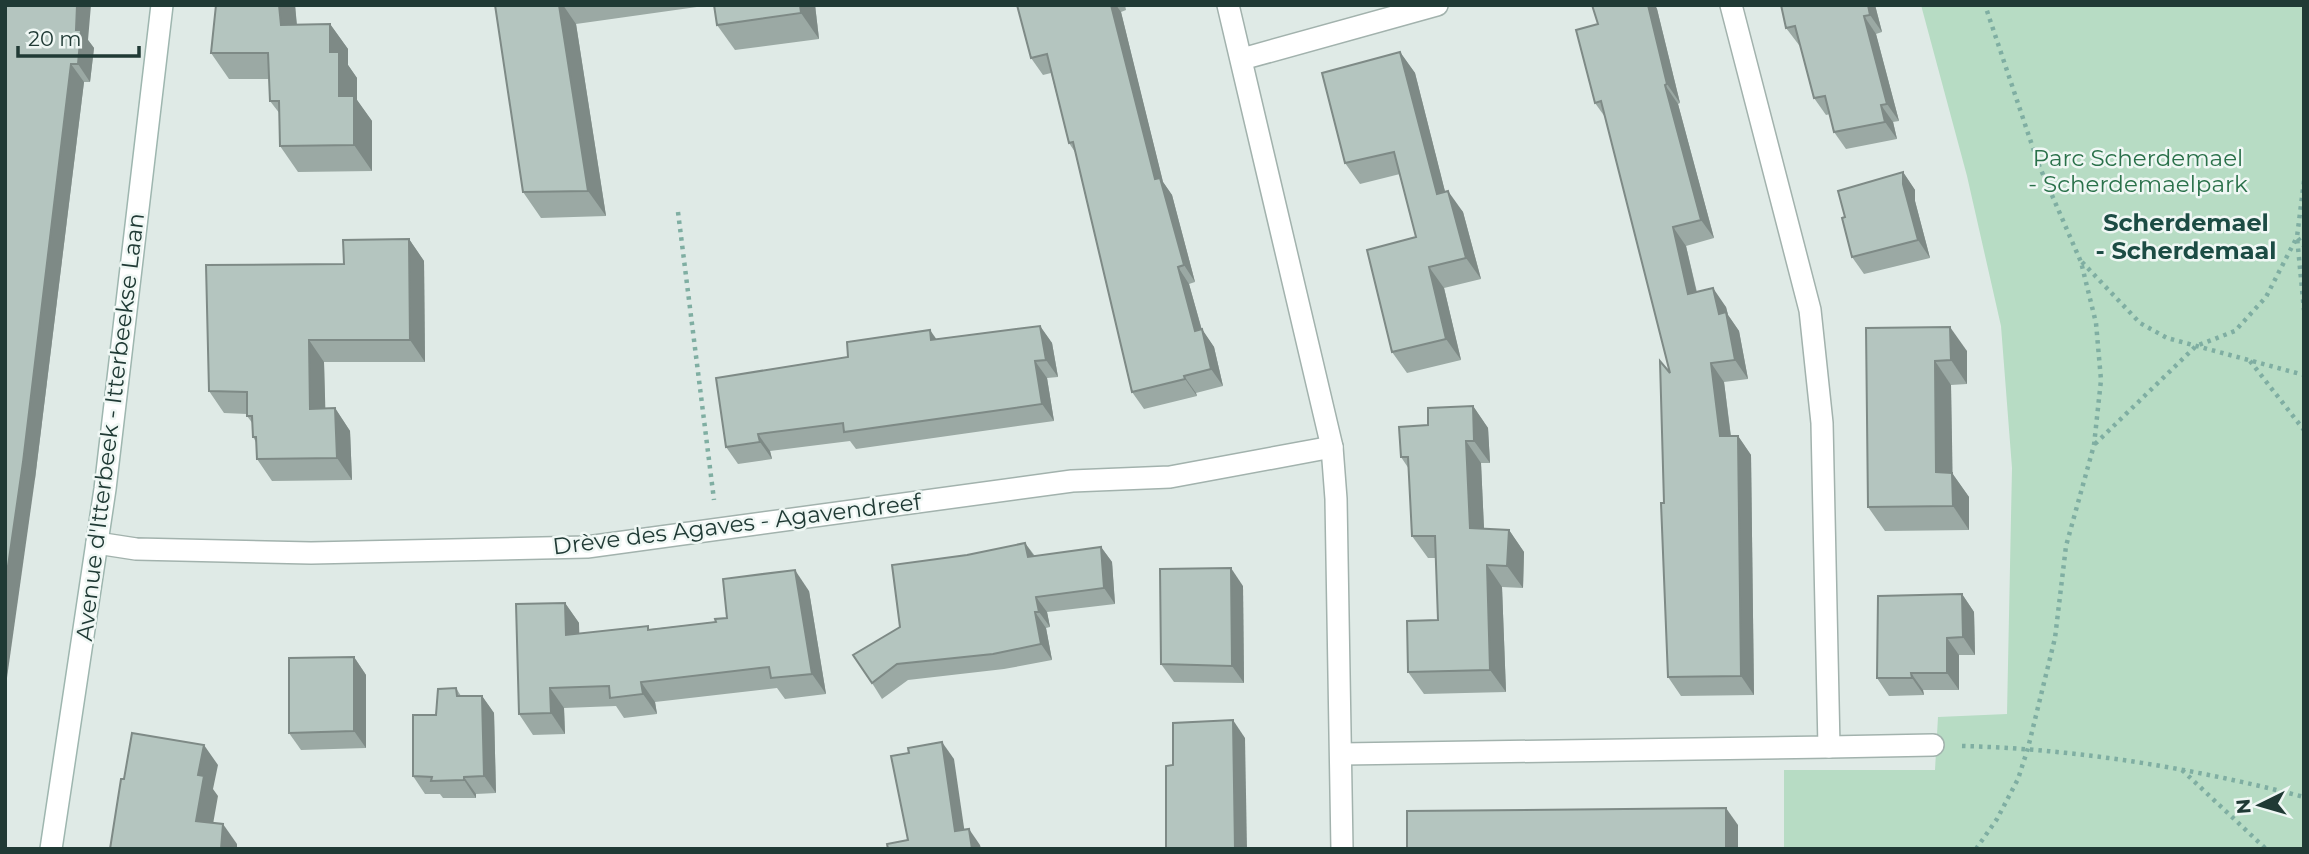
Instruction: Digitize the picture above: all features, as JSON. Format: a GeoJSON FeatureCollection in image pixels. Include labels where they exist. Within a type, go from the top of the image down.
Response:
{"type":"FeatureCollection","features":[{"type":"Feature","properties":{"kind":"street","name":"Avenue d'Itterbeek - Itterbeekse Laan"},"geometry":{"type":"LineString","coordinates":[[51,849],[97,543],[162,5]]}},
{"type":"Feature","properties":{"kind":"street"},"geometry":{"type":"LineString","coordinates":[[1228,5],[1332,447],[1336,499],[1342,849]]}},
{"type":"Feature","properties":{"kind":"street"},"geometry":{"type":"LineString","coordinates":[[1242,59],[1437,5]]}},
{"type":"Feature","properties":{"kind":"street"},"geometry":{"type":"LineString","coordinates":[[1731,5],[1810,310],[1822,423],[1829,747]]}},
{"type":"Feature","properties":{"kind":"street","name":"Drève des Agaves - Agavendreef"},"geometry":{"type":"LineString","coordinates":[[97,543],[136,549],[311,553],[587,547],[1072,481],[1170,477],[1332,447]]}},
{"type":"Feature","properties":{"kind":"street"},"geometry":{"type":"LineString","coordinates":[[1342,754],[1933,745]]}},
{"type":"Feature","properties":{"kind":"path"},"geometry":{"type":"LineString","coordinates":[[1976,849],[1997,819],[2018,779],[2028,748],[2055,638],[2066,546],[2094,445],[2101,380],[2096,323],[2081,262],[2038,163],[1985,5]]}},
{"type":"Feature","properties":{"kind":"path"},"geometry":{"type":"LineString","coordinates":[[2304,181],[2297,237],[2304,310]]}},
{"type":"Feature","properties":{"kind":"path"},"geometry":{"type":"LineString","coordinates":[[678,212],[715,504]]}},
{"type":"Feature","properties":{"kind":"path"},"geometry":{"type":"LineString","coordinates":[[2094,445],[2196,346],[2235,331],[2266,297],[2297,237]]}},
{"type":"Feature","properties":{"kind":"path"},"geometry":{"type":"LineString","coordinates":[[2297,237],[2304,246]]}},
{"type":"Feature","properties":{"kind":"path"},"geometry":{"type":"LineString","coordinates":[[2081,262],[2140,323],[2167,338],[2304,375]]}},
{"type":"Feature","properties":{"kind":"path"},"geometry":{"type":"LineString","coordinates":[[2249,360],[2304,430]]}},
{"type":"Feature","properties":{"kind":"path"},"geometry":{"type":"LineString","coordinates":[[1933,745],[2028,748],[2181,770],[2256,784],[2304,797]]}},
{"type":"Feature","properties":{"kind":"path"},"geometry":{"type":"LineString","coordinates":[[2181,770],[2266,849]]}},
{"type":"Feature","properties":{"kind":"green space","name":"Parc Scherdemael - Scherdemaelpark"},"geometry":{"type":"Polygon","coordinates":[[[1921,5],[2304,5],[2304,849],[1784,849],[1784,770],[1935,770],[1938,717],[2007,714],[2012,468],[2001,326],[1967,176],[1921,5]]]}},
{"type":"Feature","properties":{"kind":"building"},"geometry":{"type":"Polygon","coordinates":[[[5,5],[77,5],[76,30],[81,30],[78,64],[71,64],[23,462],[5,587],[5,5]]]}},
{"type":"Feature","properties":{"kind":"building"},"geometry":{"type":"Polygon","coordinates":[[[216,5],[279,5],[281,25],[330,24],[330,52],[339,52],[339,96],[354,96],[354,145],[280,146],[279,101],[270,101],[268,53],[211,53],[216,5]]]}},
{"type":"Feature","properties":{"kind":"building"},"geometry":{"type":"Polygon","coordinates":[[[495,5],[559,5],[588,191],[523,192],[495,5]]]}},
{"type":"Feature","properties":{"kind":"building"},"geometry":{"type":"Polygon","coordinates":[[[714,5],[800,5],[801,13],[717,25],[714,5]]]}},
{"type":"Feature","properties":{"kind":"building"},"geometry":{"type":"Polygon","coordinates":[[[1017,5],[1111,5],[1155,179],[1160,178],[1184,265],[1178,267],[1195,331],[1202,329],[1211,369],[1184,376],[1185,379],[1132,392],[1073,142],[1069,143],[1047,54],[1031,58],[1017,5]]]}},
{"type":"Feature","properties":{"kind":"building"},"geometry":{"type":"Polygon","coordinates":[[[1592,5],[1648,5],[1667,84],[1665,85],[1701,220],[1673,227],[1688,294],[1713,288],[1719,314],[1726,312],[1735,360],[1711,363],[1720,436],[1738,436],[1741,676],[1668,677],[1661,503],[1664,503],[1660,361],[1670,373],[1601,101],[1595,103],[1576,30],[1598,24],[1592,5]]]}},
{"type":"Feature","properties":{"kind":"building"},"geometry":{"type":"Polygon","coordinates":[[[1781,5],[1868,5],[1870,15],[1864,16],[1887,104],[1881,105],[1885,122],[1834,132],[1825,96],[1814,98],[1795,26],[1786,28],[1781,5]]]}},
{"type":"Feature","properties":{"kind":"building"},"geometry":{"type":"Polygon","coordinates":[[[1400,52],[1437,194],[1448,191],[1466,258],[1429,267],[1446,339],[1392,352],[1367,250],[1416,237],[1394,152],[1345,163],[1322,73],[1400,52]]]}},
{"type":"Feature","properties":{"kind":"building"},"geometry":{"type":"Polygon","coordinates":[[[1903,172],[1903,184],[1918,240],[1852,257],[1838,191],[1903,172]]]}},
{"type":"Feature","properties":{"kind":"building"},"geometry":{"type":"Polygon","coordinates":[[[409,239],[410,340],[309,340],[310,409],[335,408],[337,458],[257,459],[252,416],[247,416],[247,392],[209,391],[206,265],[344,264],[343,240],[409,239]]]}},
{"type":"Feature","properties":{"kind":"building"},"geometry":{"type":"Polygon","coordinates":[[[1040,326],[1046,360],[1035,361],[1042,404],[844,432],[843,423],[758,434],[760,442],[726,447],[716,378],[848,357],[847,342],[930,330],[931,340],[1040,326]]]}},
{"type":"Feature","properties":{"kind":"building"},"geometry":{"type":"Polygon","coordinates":[[[1950,327],[1951,360],[1935,361],[1936,472],[1952,473],[1953,506],[1868,507],[1866,328],[1950,327]]]}},
{"type":"Feature","properties":{"kind":"building"},"geometry":{"type":"Polygon","coordinates":[[[1473,406],[1474,441],[1466,441],[1470,528],[1509,530],[1507,566],[1487,565],[1490,670],[1408,672],[1407,621],[1438,620],[1435,536],[1412,536],[1408,457],[1401,457],[1399,427],[1428,425],[1428,408],[1473,406]]]}},
{"type":"Feature","properties":{"kind":"building"},"geometry":{"type":"Polygon","coordinates":[[[1025,543],[1028,557],[1101,547],[1104,588],[1036,597],[1039,612],[1035,612],[1041,644],[993,654],[897,664],[872,683],[853,655],[900,627],[892,565],[967,555],[1025,543]]]}},
{"type":"Feature","properties":{"kind":"building"},"geometry":{"type":"Polygon","coordinates":[[[1231,568],[1232,666],[1161,664],[1160,569],[1231,568]]]}},
{"type":"Feature","properties":{"kind":"building"},"geometry":{"type":"Polygon","coordinates":[[[795,570],[812,674],[771,678],[769,667],[641,682],[643,694],[610,698],[609,686],[550,688],[551,713],[519,714],[516,604],[565,603],[566,635],[716,622],[715,619],[727,618],[723,579],[795,570]]]}},
{"type":"Feature","properties":{"kind":"building"},"geometry":{"type":"Polygon","coordinates":[[[1962,594],[1963,637],[1947,638],[1947,673],[1911,673],[1912,678],[1877,678],[1878,596],[1962,594]]]}},
{"type":"Feature","properties":{"kind":"building"},"geometry":{"type":"Polygon","coordinates":[[[354,657],[354,731],[289,733],[289,658],[354,657]]]}},
{"type":"Feature","properties":{"kind":"building"},"geometry":{"type":"Polygon","coordinates":[[[456,688],[457,696],[482,696],[484,776],[464,777],[464,780],[431,781],[432,777],[413,776],[413,715],[436,715],[438,689],[456,688]]]}},
{"type":"Feature","properties":{"kind":"building"},"geometry":{"type":"Polygon","coordinates":[[[1233,720],[1235,849],[1166,849],[1166,766],[1173,765],[1173,723],[1233,720]]]}},
{"type":"Feature","properties":{"kind":"building"},"geometry":{"type":"Polygon","coordinates":[[[132,733],[204,745],[198,775],[204,776],[196,821],[223,824],[221,849],[110,849],[121,779],[124,779],[132,733]]]}},
{"type":"Feature","properties":{"kind":"building"},"geometry":{"type":"Polygon","coordinates":[[[942,742],[955,831],[969,829],[972,849],[888,849],[887,844],[908,840],[891,756],[909,753],[908,748],[942,742]]]}},
{"type":"Feature","properties":{"kind":"building"},"geometry":{"type":"Polygon","coordinates":[[[1726,808],[1726,849],[1407,849],[1407,811],[1726,808]]]}},
{"type":"Feature","properties":{"kind":"district","name":"Scherdemael - Scherdemaal"},"geometry":{"type":"Point","coordinates":[2186,236]}}]}
